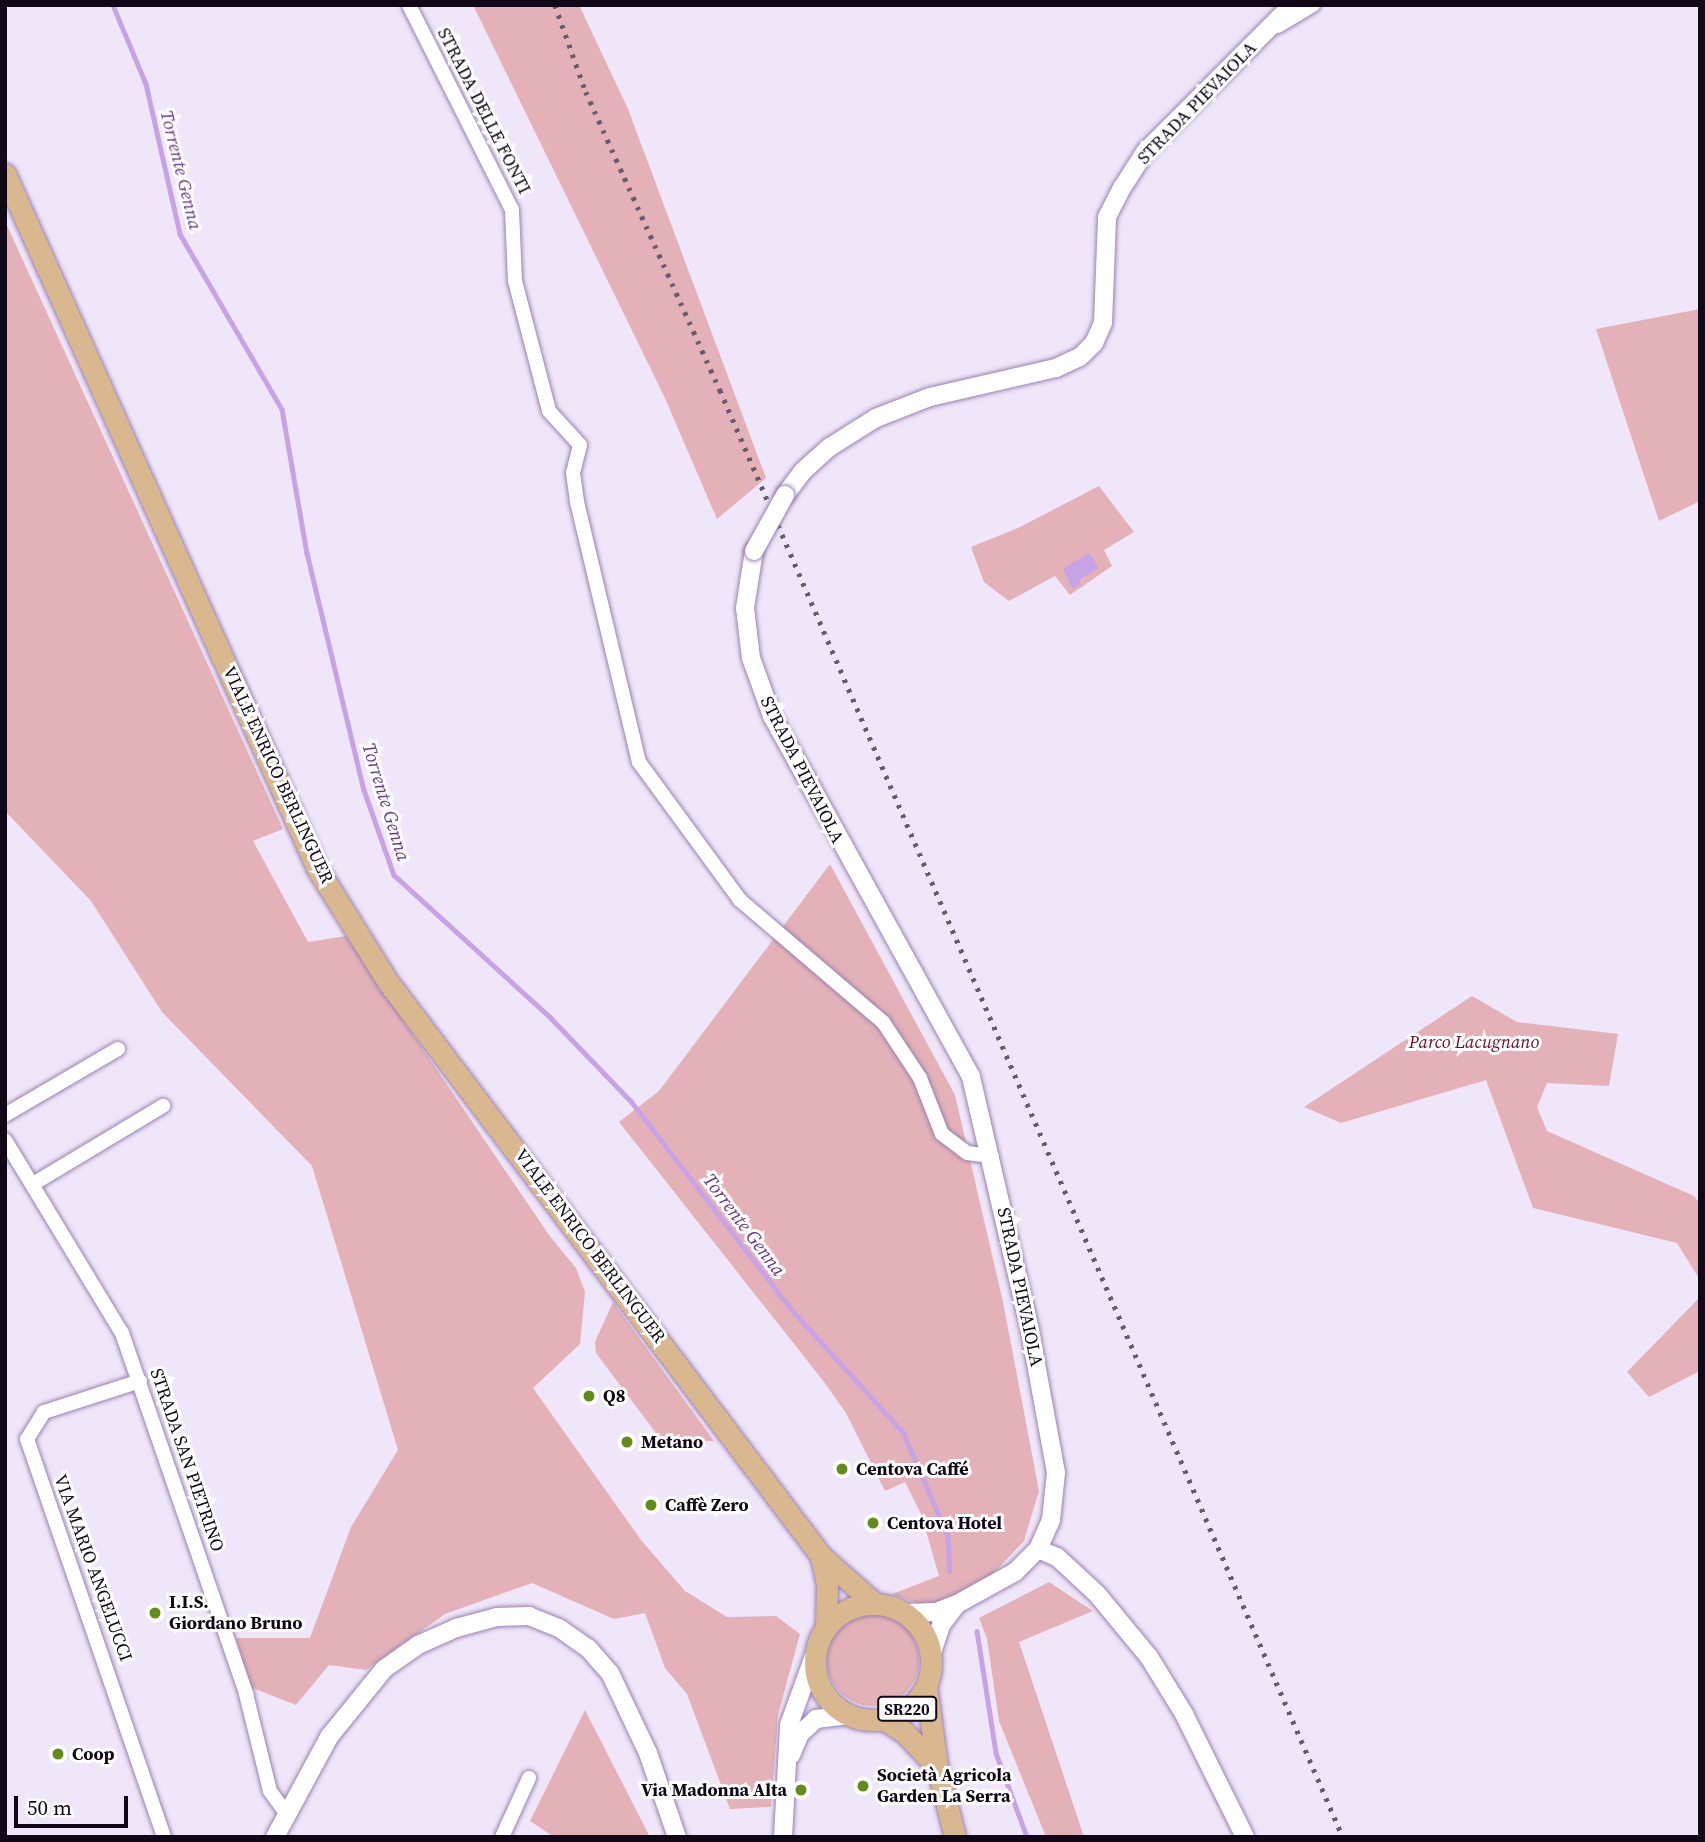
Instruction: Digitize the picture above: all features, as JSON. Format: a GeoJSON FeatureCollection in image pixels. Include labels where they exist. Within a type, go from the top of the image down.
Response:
{"type":"FeatureCollection","features":[{"type":"Feature","properties":{"kind":"main road","name":"VIALE ENRICO BERLINGUER"},"geometry":{"type":"LineString","coordinates":[[5,174],[317,868],[388,982],[821,1556],[874,1603]]}},
{"type":"Feature","properties":{"kind":"main road"},"geometry":{"type":"LineString","coordinates":[[821,1556],[827,1585],[826,1626]]}},
{"type":"Feature","properties":{"kind":"main road"},"geometry":{"type":"LineString","coordinates":[[826,1626],[842,1611],[874,1603]]}},
{"type":"Feature","properties":{"kind":"main road","name":"SR220"},"geometry":{"type":"LineString","coordinates":[[874,1603],[906,1613]]}},
{"type":"Feature","properties":{"kind":"main road"},"geometry":{"type":"LineString","coordinates":[[906,1613],[919,1625],[932,1656]]}},
{"type":"Feature","properties":{"kind":"main road","name":"SR220"},"geometry":{"type":"LineString","coordinates":[[814,1656],[826,1626]]}},
{"type":"Feature","properties":{"kind":"main road"},"geometry":{"type":"LineString","coordinates":[[814,1656],[822,1691],[849,1715]]}},
{"type":"Feature","properties":{"kind":"main road","name":"SR220"},"geometry":{"type":"LineString","coordinates":[[849,1715],[883,1720],[904,1712],[926,1686],[932,1656]]}},
{"type":"Feature","properties":{"kind":"main road"},"geometry":{"type":"LineString","coordinates":[[926,1686],[937,1766],[955,1837]]}},
{"type":"Feature","properties":{"kind":"main road"},"geometry":{"type":"LineString","coordinates":[[883,1720],[905,1732],[937,1766]]}},
{"type":"Feature","properties":{"kind":"street","name":"STRADA DELLE FONTI"},"geometry":{"type":"LineString","coordinates":[[409,5],[512,210],[516,281],[548,411],[580,445],[573,473],[577,502],[612,636],[639,762],[706,859],[761,919],[883,1022],[906,1055],[934,1118],[953,1146],[967,1153],[992,1156]]}},
{"type":"Feature","properties":{"kind":"street","name":"STRADA PIEVAIOLA"},"geometry":{"type":"LineString","coordinates":[[957,1604],[1015,1572],[1038,1549],[1056,1500],[1056,1473],[992,1156],[971,1077],[953,1039],[859,879],[772,716],[751,658],[746,608],[754,551],[785,495],[803,471],[830,447],[876,418],[930,397],[1056,368],[1080,357],[1094,343],[1103,323],[1107,218],[1122,188],[1145,152],[1292,5]]}},
{"type":"Feature","properties":{"kind":"street"},"geometry":{"type":"LineString","coordinates":[[1263,36],[1313,5]]}},
{"type":"Feature","properties":{"kind":"street"},"geometry":{"type":"LineString","coordinates":[[5,1115],[118,1049]]}},
{"type":"Feature","properties":{"kind":"street"},"geometry":{"type":"LineString","coordinates":[[33,1184],[163,1106]]}},
{"type":"Feature","properties":{"kind":"street","name":"STRADA SAN PIETRINO"},"geometry":{"type":"LineString","coordinates":[[5,1140],[121,1333],[140,1381],[246,1694],[270,1791],[286,1813]]}},
{"type":"Feature","properties":{"kind":"street","name":"VIA MARIO ANGELUCCI"},"geometry":{"type":"LineString","coordinates":[[140,1381],[44,1412],[27,1439],[94,1623],[164,1837]]}},
{"type":"Feature","properties":{"kind":"street"},"geometry":{"type":"LineString","coordinates":[[1038,1549],[1057,1557],[1091,1588],[1149,1657],[1184,1714],[1245,1837]]}},
{"type":"Feature","properties":{"kind":"street","name":"SR220"},"geometry":{"type":"LineString","coordinates":[[906,1613],[936,1612],[957,1604]]}},
{"type":"Feature","properties":{"kind":"street","name":"SR220"},"geometry":{"type":"LineString","coordinates":[[932,1656],[941,1625],[957,1604]]}},
{"type":"Feature","properties":{"kind":"street"},"geometry":{"type":"LineString","coordinates":[[275,1837],[329,1737],[384,1669],[418,1645],[456,1629],[497,1617],[528,1616],[559,1628],[588,1648],[610,1673],[648,1754],[677,1837]]}},
{"type":"Feature","properties":{"kind":"street","name":"SR220"},"geometry":{"type":"LineString","coordinates":[[783,1837],[789,1725],[814,1656]]}},
{"type":"Feature","properties":{"kind":"street","name":"SR220"},"geometry":{"type":"LineString","coordinates":[[789,1758],[800,1734],[816,1719],[849,1715]]}},
{"type":"Feature","properties":{"kind":"street"},"geometry":{"type":"LineString","coordinates":[[502,1837],[529,1779]]}},
{"type":"Feature","properties":{"kind":"green space"},"geometry":{"type":"Polygon","coordinates":[[[473,5],[579,5],[628,109],[766,478],[717,519],[664,396],[473,5]]]}},
{"type":"Feature","properties":{"kind":"green space"},"geometry":{"type":"Polygon","coordinates":[[[5,221],[283,829],[253,841],[308,942],[346,936],[549,1235],[576,1268],[585,1292],[580,1344],[533,1388],[641,1540],[685,1591],[727,1617],[776,1616],[800,1634],[778,1715],[771,1807],[730,1809],[687,1694],[665,1668],[645,1613],[614,1619],[532,1583],[445,1614],[366,1670],[329,1665],[296,1705],[250,1687],[236,1638],[310,1638],[351,1527],[398,1450],[312,1166],[162,1012],[91,901],[5,811],[5,221]]]}},
{"type":"Feature","properties":{"kind":"green space"},"geometry":{"type":"Polygon","coordinates":[[[1700,309],[1700,501],[1659,521],[1596,329],[1700,309]]]}},
{"type":"Feature","properties":{"kind":"green space"},"geometry":{"type":"Polygon","coordinates":[[[1099,486],[1134,532],[1104,550],[1112,566],[1070,595],[1055,576],[1009,601],[984,582],[971,547],[1018,528],[1099,486]]]}},
{"type":"Feature","properties":{"kind":"green space"},"geometry":{"type":"Polygon","coordinates":[[[830,864],[955,1095],[1003,1302],[1039,1491],[1024,1541],[989,1578],[946,1603],[919,1604],[892,1594],[939,1576],[921,1514],[905,1482],[885,1491],[846,1413],[824,1382],[619,1122],[659,1091],[830,864]]]}},
{"type":"Feature","properties":{"kind":"green space","name":"Parco Lacugnano"},"geometry":{"type":"Polygon","coordinates":[[[1472,996],[1517,1022],[1618,1034],[1609,1086],[1547,1083],[1537,1107],[1547,1131],[1694,1196],[1700,1204],[1700,1280],[1677,1243],[1533,1208],[1486,1080],[1341,1123],[1304,1107],[1472,996]]]}},
{"type":"Feature","properties":{"kind":"green space"},"geometry":{"type":"Polygon","coordinates":[[[1700,1297],[1700,1371],[1649,1397],[1627,1372],[1700,1297]]]}},
{"type":"Feature","properties":{"kind":"green space"},"geometry":{"type":"Polygon","coordinates":[[[613,1302],[714,1441],[662,1441],[596,1353],[595,1342],[613,1302]]]}},
{"type":"Feature","properties":{"kind":"green space"},"geometry":{"type":"Polygon","coordinates":[[[1049,1582],[1093,1611],[1019,1642],[1084,1837],[1046,1837],[999,1721],[987,1639],[979,1618],[1049,1582]]]}},
{"type":"Feature","properties":{"kind":"green space"},"geometry":{"type":"Polygon","coordinates":[[[873,1614],[899,1622],[911,1634],[919,1660],[911,1686],[899,1698],[873,1706],[847,1698],[835,1686],[827,1660],[835,1634],[847,1622],[873,1614]]]}},
{"type":"Feature","properties":{"kind":"green space"},"geometry":{"type":"Polygon","coordinates":[[[585,1710],[650,1837],[554,1837],[530,1821],[585,1710]]]}},
{"type":"Feature","properties":{"kind":"shaded area"},"geometry":{"type":"Polygon","coordinates":[[[1089,553],[1099,568],[1079,580],[1081,584],[1073,589],[1063,569],[1089,553]]]}},
{"type":"Feature","properties":{"kind":"waterway","name":"Torrente Genna"},"geometry":{"type":"LineString","coordinates":[[113,5],[146,84],[180,234],[282,409],[307,553],[364,790],[394,875],[551,1018],[631,1101],[791,1309],[903,1432],[948,1536],[950,1571]]}},
{"type":"Feature","properties":{"kind":"waterway","name":"Torrente Genna"},"geometry":{"type":"LineString","coordinates":[[977,1631],[996,1753],[1027,1837]]}},
{"type":"Feature","properties":{"kind":"railway"},"geometry":{"type":"LineString","coordinates":[[555,5],[586,92],[720,390],[1343,1837]]}},
{"type":"Feature","properties":{"kind":"place","name":"Q8"},"geometry":{"type":"Point","coordinates":[589,1396]}},
{"type":"Feature","properties":{"kind":"place","name":"Metano"},"geometry":{"type":"Point","coordinates":[627,1442]}},
{"type":"Feature","properties":{"kind":"place","name":"Centova Caffé"},"geometry":{"type":"Point","coordinates":[842,1469]}},
{"type":"Feature","properties":{"kind":"place","name":"Caffè Zero"},"geometry":{"type":"Point","coordinates":[651,1505]}},
{"type":"Feature","properties":{"kind":"place","name":"Centova Hotel"},"geometry":{"type":"Point","coordinates":[873,1523]}},
{"type":"Feature","properties":{"kind":"place","name":"I.I.S. Giordano Bruno"},"geometry":{"type":"Point","coordinates":[155,1613]}},
{"type":"Feature","properties":{"kind":"place","name":"Coop"},"geometry":{"type":"Point","coordinates":[58,1754]}},
{"type":"Feature","properties":{"kind":"place","name":"Società Agricola Garden La Serra"},"geometry":{"type":"Point","coordinates":[863,1786]}},
{"type":"Feature","properties":{"kind":"place","name":"Via Madonna Alta"},"geometry":{"type":"Point","coordinates":[801,1790]}}]}
